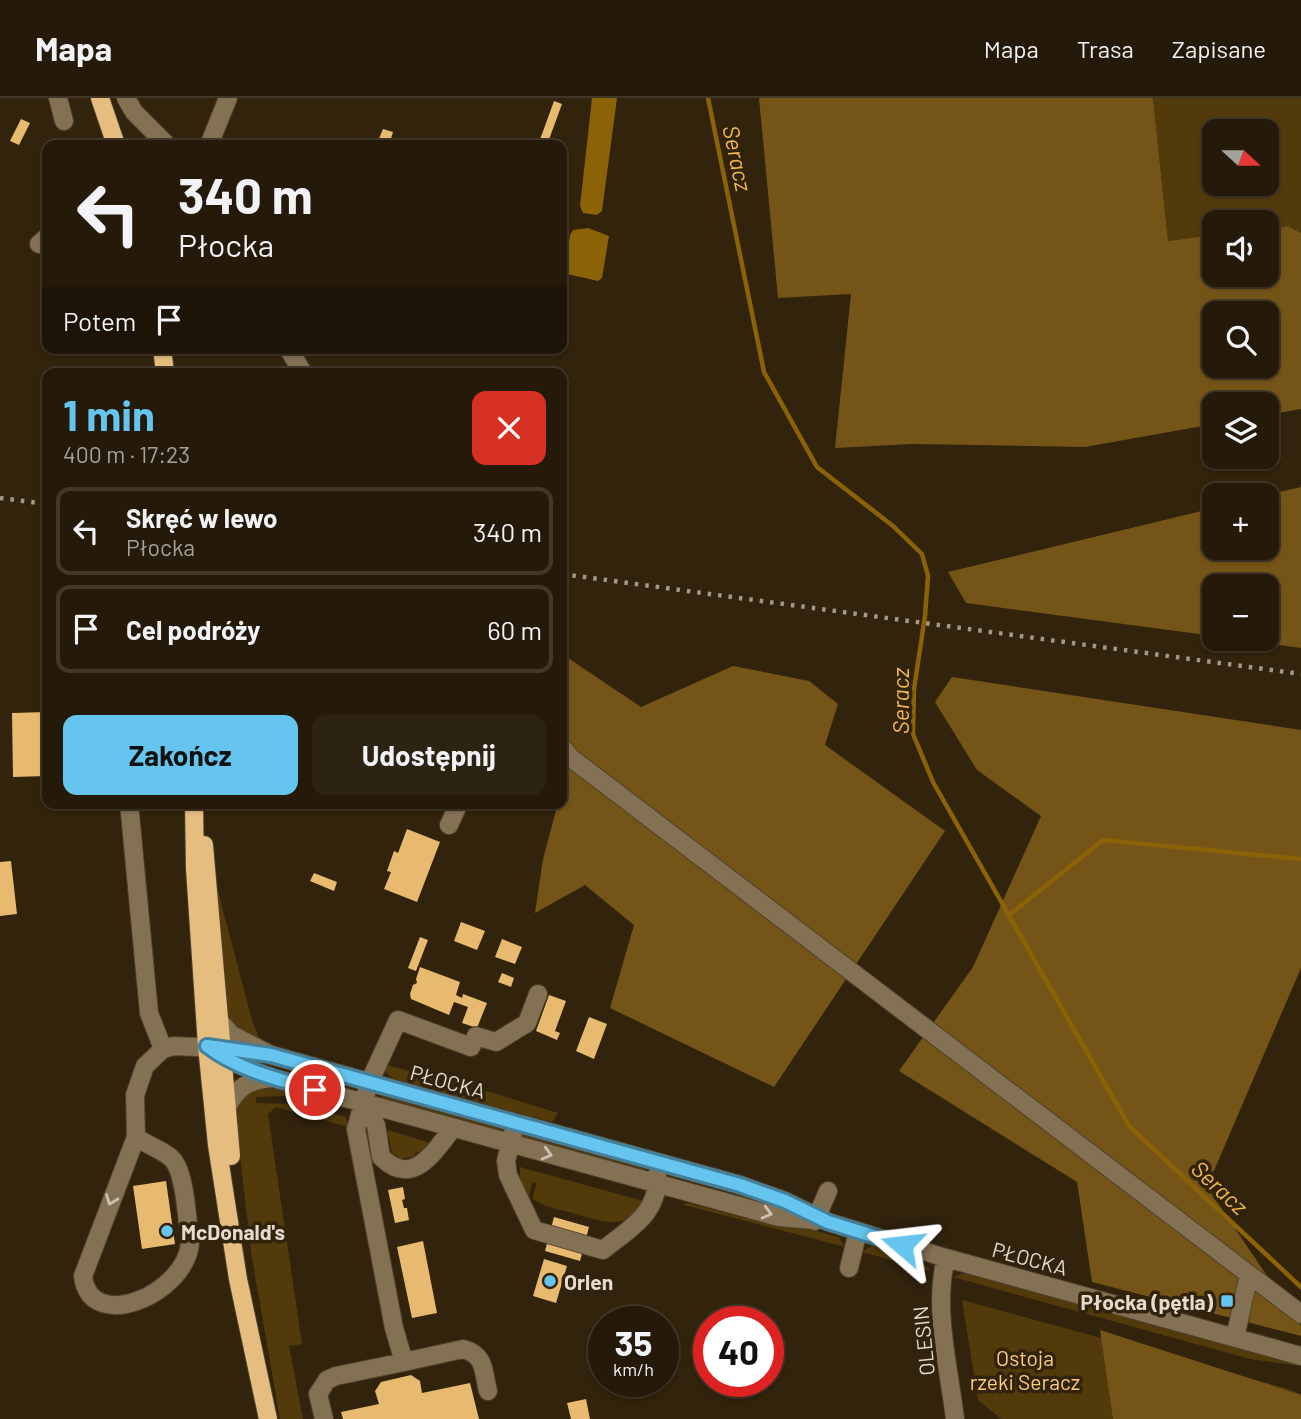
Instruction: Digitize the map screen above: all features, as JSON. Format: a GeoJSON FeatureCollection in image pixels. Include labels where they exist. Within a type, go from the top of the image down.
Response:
{"type":"FeatureCollection","features":[{"type":"Feature","properties":{"kind":"main road"},"geometry":{"type":"LineString","coordinates":[[100,98],[114,140]]}},
{"type":"Feature","properties":{"kind":"main road"},"geometry":{"type":"LineString","coordinates":[[194,809],[195,869],[253,1340]]}},
{"type":"Feature","properties":{"kind":"main road"},"geometry":{"type":"LineString","coordinates":[[201,809],[219,1021],[217,1051],[226,1207],[238,1279],[268,1419]]}},
{"type":"Feature","properties":{"kind":"street"},"geometry":{"type":"LineString","coordinates":[[58,98],[64,121]]}},
{"type":"Feature","properties":{"kind":"street"},"geometry":{"type":"LineString","coordinates":[[126,98],[134,112],[162,140]]}},
{"type":"Feature","properties":{"kind":"street"},"geometry":{"type":"LineString","coordinates":[[211,140],[228,98]]}},
{"type":"Feature","properties":{"kind":"street"},"geometry":{"type":"LineString","coordinates":[[567,753],[1301,1314]]}},
{"type":"Feature","properties":{"kind":"street"},"geometry":{"type":"LineString","coordinates":[[130,809],[149,1013],[163,1049]]}},
{"type":"Feature","properties":{"kind":"street"},"geometry":{"type":"LineString","coordinates":[[449,825],[456,809]]}},
{"type":"Feature","properties":{"kind":"street"},"geometry":{"type":"LineString","coordinates":[[404,1362],[394,1328],[356,1129],[369,1083],[398,1020],[471,1047],[476,1036],[496,1042],[527,1024],[538,994]]}},
{"type":"Feature","properties":{"kind":"street","name":"PŁOCKA"},"geometry":{"type":"LineString","coordinates":[[219,1021],[232,1035],[271,1055],[740,1185],[785,1201],[820,1220]]}},
{"type":"Feature","properties":{"kind":"street"},"geometry":{"type":"LineString","coordinates":[[136,1137],[169,1156],[177,1164],[181,1175],[189,1253],[175,1278],[143,1300],[128,1304],[107,1303],[90,1296],[86,1291],[83,1276],[136,1137],[135,1095],[139,1077],[154,1055],[163,1049],[174,1046],[217,1051]]}},
{"type":"Feature","properties":{"kind":"street","name":"PŁOCKA"},"geometry":{"type":"LineString","coordinates":[[217,1051],[271,1055]]}},
{"type":"Feature","properties":{"kind":"street","name":"PŁOCKA"},"geometry":{"type":"LineString","coordinates":[[217,1051],[273,1078],[779,1217],[820,1220],[946,1258],[1295,1354]]}},
{"type":"Feature","properties":{"kind":"street"},"geometry":{"type":"LineString","coordinates":[[226,1109],[242,1085],[257,1079],[273,1078]]}},
{"type":"Feature","properties":{"kind":"street"},"geometry":{"type":"LineString","coordinates":[[363,1103],[376,1125],[381,1157],[395,1168],[405,1170],[418,1167],[453,1128]]}},
{"type":"Feature","properties":{"kind":"street"},"geometry":{"type":"LineString","coordinates":[[516,1122],[506,1161],[508,1175],[534,1230],[603,1250],[648,1213],[658,1185],[657,1161]]}},
{"type":"Feature","properties":{"kind":"street"},"geometry":{"type":"LineString","coordinates":[[820,1220],[828,1191]]}},
{"type":"Feature","properties":{"kind":"street"},"geometry":{"type":"LineString","coordinates":[[849,1268],[858,1231]]}},
{"type":"Feature","properties":{"kind":"street","name":"OLESIN"},"geometry":{"type":"LineString","coordinates":[[946,1258],[941,1278],[941,1308],[955,1419]]}},
{"type":"Feature","properties":{"kind":"street"},"geometry":{"type":"LineString","coordinates":[[1234,1338],[1249,1274]]}},
{"type":"Feature","properties":{"kind":"street"},"geometry":{"type":"LineString","coordinates":[[324,1419],[318,1394],[327,1380],[463,1349],[472,1352],[481,1360],[488,1391]]}},
{"type":"Feature","properties":{"kind":"green space"},"geometry":{"type":"Polygon","coordinates":[[[1153,98],[1301,98],[1301,233],[1288,226],[1279,227],[1279,210],[1202,210],[1202,237],[1168,241],[1153,98]]]}},
{"type":"Feature","properties":{"kind":"green space"},"geometry":{"type":"Polygon","coordinates":[[[216,891],[252,1020],[261,1042],[318,1061],[267,1046],[255,1040],[234,1025],[227,1014],[216,891]]]}},
{"type":"Feature","properties":{"kind":"green space"},"geometry":{"type":"Polygon","coordinates":[[[386,1065],[480,1089],[558,1113],[552,1122],[547,1121],[393,1079],[386,1072],[386,1065]]]}},
{"type":"Feature","properties":{"kind":"green space"},"geometry":{"type":"Polygon","coordinates":[[[283,1088],[309,1092],[304,1099],[284,1096],[256,1097],[256,1103],[296,1104],[346,1117],[369,1233],[366,1234],[345,1126],[276,1107],[268,1114],[302,1344],[289,1346],[303,1419],[280,1419],[251,1252],[235,1111],[236,1105],[252,1089],[283,1088]]]}},
{"type":"Feature","properties":{"kind":"green space"},"geometry":{"type":"Polygon","coordinates":[[[383,1094],[504,1127],[506,1130],[504,1133],[380,1098],[383,1094]]]}},
{"type":"Feature","properties":{"kind":"green space"},"geometry":{"type":"Polygon","coordinates":[[[384,1129],[431,1143],[425,1150],[415,1153],[415,1156],[401,1159],[392,1153],[384,1129]]]}},
{"type":"Feature","properties":{"kind":"green space"},"geometry":{"type":"Polygon","coordinates":[[[525,1133],[646,1169],[643,1172],[523,1139],[525,1133]]]}},
{"type":"Feature","properties":{"kind":"green space"},"geometry":{"type":"Polygon","coordinates":[[[520,1167],[643,1201],[630,1218],[610,1222],[549,1207],[532,1198],[537,1183],[532,1182],[529,1197],[524,1190],[520,1167]]]}},
{"type":"Feature","properties":{"kind":"green space"},"geometry":{"type":"Polygon","coordinates":[[[688,1203],[745,1218],[779,1221],[839,1237],[845,1247],[681,1204],[688,1203]]]}},
{"type":"Feature","properties":{"kind":"green space"},"geometry":{"type":"Polygon","coordinates":[[[872,1246],[920,1260],[931,1271],[862,1252],[872,1246]]]}},
{"type":"Feature","properties":{"kind":"green space"},"geometry":{"type":"Polygon","coordinates":[[[961,1274],[1301,1366],[1250,1359],[953,1277],[961,1274]]]}},
{"type":"Feature","properties":{"kind":"green space","name":"Ostoja rzeki Seracz"},"geometry":{"type":"Polygon","coordinates":[[[962,1300],[1285,1388],[1301,1394],[1301,1419],[1001,1419],[978,1400],[962,1300]]]}},
{"type":"Feature","properties":{"kind":"shaded area"},"geometry":{"type":"Polygon","coordinates":[[[592,98],[617,98],[602,211],[597,215],[583,213],[580,206],[592,98]]]}},
{"type":"Feature","properties":{"kind":"shaded area"},"geometry":{"type":"Polygon","coordinates":[[[759,98],[1153,98],[1168,241],[1202,237],[1202,287],[1279,287],[1279,227],[1288,226],[1301,233],[1301,409],[1279,413],[1279,392],[1202,392],[1202,426],[1085,447],[912,444],[835,448],[851,294],[778,298],[759,98]]]}},
{"type":"Feature","properties":{"kind":"shaded area"},"geometry":{"type":"Polygon","coordinates":[[[588,228],[609,236],[602,278],[598,281],[567,274],[567,256],[573,230],[588,228]]]}},
{"type":"Feature","properties":{"kind":"shaded area"},"geometry":{"type":"Polygon","coordinates":[[[1301,487],[1301,648],[1279,645],[1279,574],[1202,574],[1202,634],[966,603],[948,572],[1202,511],[1202,560],[1279,560],[1279,492],[1301,487]]]}},
{"type":"Feature","properties":{"kind":"shaded area"},"geometry":{"type":"Polygon","coordinates":[[[567,657],[641,707],[733,666],[809,681],[838,704],[825,745],[945,831],[774,1087],[610,1008],[634,925],[585,885],[535,913],[543,859],[556,809],[567,809],[567,657]]]}},
{"type":"Feature","properties":{"kind":"shaded area"},"geometry":{"type":"Polygon","coordinates":[[[952,677],[1301,730],[1301,968],[1207,1187],[1301,1326],[1301,1336],[1092,1282],[1077,1182],[899,1071],[973,967],[1041,816],[977,770],[935,702],[952,677]]]}},
{"type":"Feature","properties":{"kind":"shaded area"},"geometry":{"type":"Polygon","coordinates":[[[1100,1330],[1301,1395],[1301,1419],[1113,1419],[1100,1330]]]}},
{"type":"Feature","properties":{"kind":"building"},"geometry":{"type":"Polygon","coordinates":[[[554,101],[562,104],[549,140],[540,140],[554,101]]]}},
{"type":"Feature","properties":{"kind":"building"},"geometry":{"type":"Polygon","coordinates":[[[21,119],[30,123],[19,145],[10,141],[21,119]]]}},
{"type":"Feature","properties":{"kind":"building"},"geometry":{"type":"Polygon","coordinates":[[[383,129],[393,132],[391,140],[378,140],[383,129]]]}},
{"type":"Feature","properties":{"kind":"building"},"geometry":{"type":"Polygon","coordinates":[[[42,712],[42,776],[13,777],[12,713],[42,712]]]}},
{"type":"Feature","properties":{"kind":"building"},"geometry":{"type":"Polygon","coordinates":[[[407,829],[440,842],[417,902],[384,889],[391,872],[387,871],[394,851],[398,853],[407,829]]]}},
{"type":"Feature","properties":{"kind":"building"},"geometry":{"type":"Polygon","coordinates":[[[11,861],[17,914],[0,916],[0,862],[11,861]]]}},
{"type":"Feature","properties":{"kind":"building"},"geometry":{"type":"Polygon","coordinates":[[[314,873],[337,882],[334,891],[310,881],[314,873]]]}},
{"type":"Feature","properties":{"kind":"building"},"geometry":{"type":"Polygon","coordinates":[[[461,922],[485,931],[477,950],[454,941],[461,922]]]}},
{"type":"Feature","properties":{"kind":"building"},"geometry":{"type":"Polygon","coordinates":[[[420,937],[428,940],[416,971],[408,968],[420,937]]]}},
{"type":"Feature","properties":{"kind":"building"},"geometry":{"type":"Polygon","coordinates":[[[502,939],[522,947],[515,964],[495,957],[502,939]]]}},
{"type":"Feature","properties":{"kind":"building"},"geometry":{"type":"Polygon","coordinates":[[[420,967],[460,982],[456,995],[462,998],[463,994],[487,1003],[477,1028],[462,1023],[468,1007],[454,1002],[449,1015],[411,999],[410,994],[413,985],[417,983],[420,967]]]}},
{"type":"Feature","properties":{"kind":"building"},"geometry":{"type":"Polygon","coordinates":[[[502,973],[514,978],[511,987],[498,982],[502,973]]]}},
{"type":"Feature","properties":{"kind":"building"},"geometry":{"type":"Polygon","coordinates":[[[549,995],[566,1001],[555,1031],[560,1033],[557,1040],[536,1031],[549,995]]]}},
{"type":"Feature","properties":{"kind":"building"},"geometry":{"type":"Polygon","coordinates":[[[589,1017],[607,1024],[594,1059],[576,1051],[589,1017]]]}},
{"type":"Feature","properties":{"kind":"building"},"geometry":{"type":"Polygon","coordinates":[[[166,1181],[175,1244],[142,1249],[133,1186],[166,1181]]]}},
{"type":"Feature","properties":{"kind":"building"},"geometry":{"type":"Polygon","coordinates":[[[403,1187],[405,1199],[402,1200],[409,1220],[395,1223],[388,1190],[403,1187]]]}},
{"type":"Feature","properties":{"kind":"building"},"geometry":{"type":"Polygon","coordinates":[[[554,1217],[589,1227],[580,1261],[545,1251],[554,1217]]]}},
{"type":"Feature","properties":{"kind":"building"},"geometry":{"type":"Polygon","coordinates":[[[423,1241],[437,1313],[412,1318],[397,1247],[423,1241]]]}},
{"type":"Feature","properties":{"kind":"building","name":"Orlen"},"geometry":{"type":"Polygon","coordinates":[[[544,1259],[567,1266],[556,1303],[533,1296],[544,1259]]]}},
{"type":"Feature","properties":{"kind":"building"},"geometry":{"type":"Polygon","coordinates":[[[411,1375],[420,1381],[422,1393],[470,1383],[479,1419],[343,1419],[341,1412],[379,1404],[375,1391],[381,1382],[411,1375]]]}},
{"type":"Feature","properties":{"kind":"building"},"geometry":{"type":"Polygon","coordinates":[[[586,1399],[590,1419],[571,1419],[567,1403],[586,1399]]]}},
{"type":"Feature","properties":{"kind":"waterway","name":"Seracz"},"geometry":{"type":"LineString","coordinates":[[708,98],[764,372],[817,467],[893,526],[922,554],[928,576],[914,689],[913,734],[933,782],[1129,1126],[1301,1287]]}},
{"type":"Feature","properties":{"kind":"waterway"},"geometry":{"type":"LineString","coordinates":[[1009,915],[1103,840],[1301,859]]}},
{"type":"Feature","properties":{"kind":"railway"},"geometry":{"type":"LineString","coordinates":[[0,498],[42,503]]}},
{"type":"Feature","properties":{"kind":"railway"},"geometry":{"type":"LineString","coordinates":[[567,575],[1301,674]]}},
{"type":"Feature","properties":{"kind":"place","name":"McDonald's"},"geometry":{"type":"Point","coordinates":[167,1231]}},
{"type":"Feature","properties":{"kind":"place","name":"Orlen"},"geometry":{"type":"Point","coordinates":[550,1281]}},
{"type":"Feature","properties":{"kind":"place","name":"Płocka (pętla)"},"geometry":{"type":"Point","coordinates":[1227,1301]}},
{"type":"Feature","properties":{"kind":"route"},"geometry":{"type":"LineString","coordinates":[[315,1090],[273,1078],[222,1058],[207,1046],[271,1055],[740,1185],[785,1201],[828,1222],[902,1245]]}}]}
